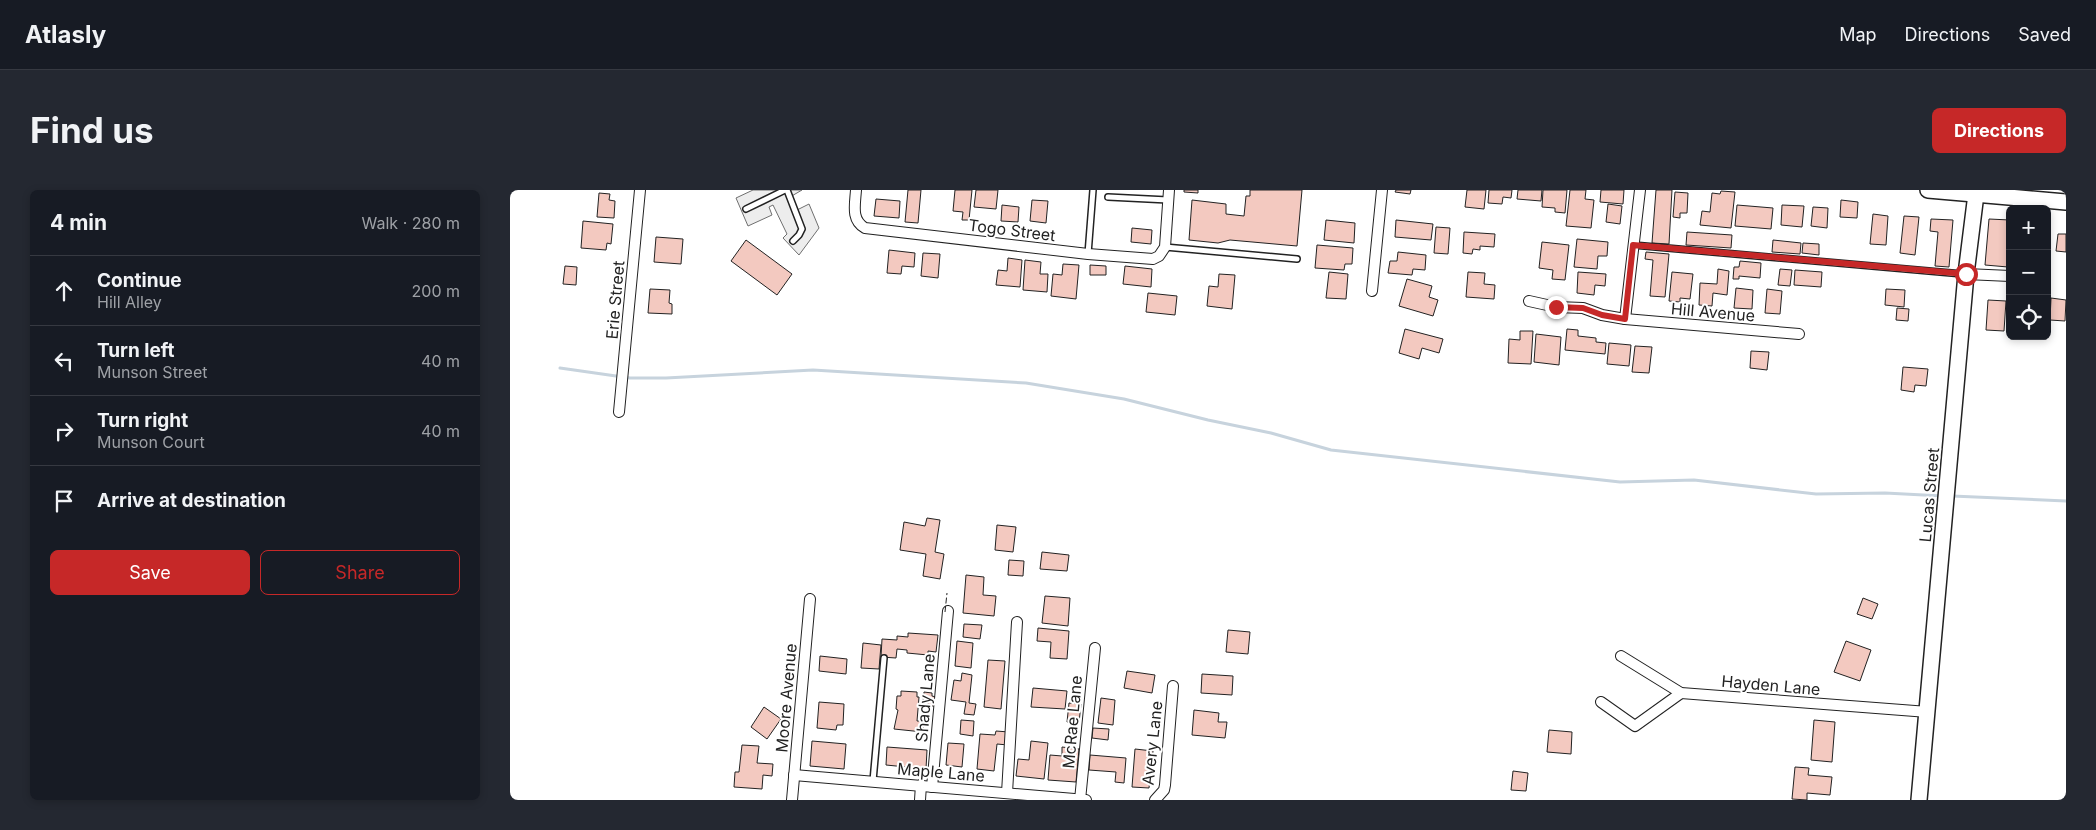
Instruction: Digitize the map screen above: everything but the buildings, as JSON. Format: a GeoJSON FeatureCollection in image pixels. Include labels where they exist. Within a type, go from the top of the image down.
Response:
{"type":"FeatureCollection","features":[{"type":"Feature","properties":{"kind":"street","name":"Erie Street"},"geometry":{"type":"LineString","coordinates":[[618,412],[640,190]]}},
{"type":"Feature","properties":{"kind":"street","name":"Togo Street"},"geometry":{"type":"LineString","coordinates":[[856,190],[855,217],[859,225],[865,228],[1088,254],[1153,259],[1163,250]]}},
{"type":"Feature","properties":{"kind":"street"},"geometry":{"type":"LineString","coordinates":[[1372,291],[1382,190]]}},
{"type":"Feature","properties":{"kind":"street"},"geometry":{"type":"LineString","coordinates":[[1625,319],[1640,190]]}},
{"type":"Feature","properties":{"kind":"street"},"geometry":{"type":"LineString","coordinates":[[1928,190],[1976,194],[2029,204],[2066,202]]}},
{"type":"Feature","properties":{"kind":"street","name":"Lucas Street"},"geometry":{"type":"LineString","coordinates":[[1919,800],[1966,274],[1976,194]]}},
{"type":"Feature","properties":{"kind":"street"},"geometry":{"type":"LineString","coordinates":[[1163,250],[1168,195]]}},
{"type":"Feature","properties":{"kind":"street"},"geometry":{"type":"LineString","coordinates":[[1966,274],[2006,276]]}},
{"type":"Feature","properties":{"kind":"street","name":"Hill Avenue"},"geometry":{"type":"LineString","coordinates":[[1529,301],[1556,307],[1583,308],[1602,315],[1625,319],[1799,334]]}},
{"type":"Feature","properties":{"kind":"street","name":"Moore Avenue"},"geometry":{"type":"LineString","coordinates":[[792,800],[810,600]]}},
{"type":"Feature","properties":{"kind":"street","name":"Shady Lane"},"geometry":{"type":"LineString","coordinates":[[932,787],[948,611]]}},
{"type":"Feature","properties":{"kind":"street"},"geometry":{"type":"LineString","coordinates":[[1007,793],[1017,622]]}},
{"type":"Feature","properties":{"kind":"street","name":"McRae Lane"},"geometry":{"type":"LineString","coordinates":[[1080,800],[1095,648]]}},
{"type":"Feature","properties":{"kind":"street","name":"Hayden Lane"},"geometry":{"type":"LineString","coordinates":[[1621,656],[1681,693],[1928,712]]}},
{"type":"Feature","properties":{"kind":"street","name":"Avery Lane"},"geometry":{"type":"LineString","coordinates":[[1155,800],[1164,790],[1165,785],[1173,686]]}},
{"type":"Feature","properties":{"kind":"street"},"geometry":{"type":"LineString","coordinates":[[1601,702],[1635,726],[1681,693]]}},
{"type":"Feature","properties":{"kind":"street","name":"Maple Lane"},"geometry":{"type":"LineString","coordinates":[[794,775],[1086,800]]}},
{"type":"Feature","properties":{"kind":"street"},"geometry":{"type":"LineString","coordinates":[[920,800],[921,785]]}},
{"type":"Feature","properties":{"kind":"lane"},"geometry":{"type":"LineString","coordinates":[[746,208],[786,190],[802,229],[792,242]]}},
{"type":"Feature","properties":{"kind":"lane"},"geometry":{"type":"LineString","coordinates":[[1088,254],[1093,190]]}},
{"type":"Feature","properties":{"kind":"lane"},"geometry":{"type":"LineString","coordinates":[[1108,197],[1168,195]]}},
{"type":"Feature","properties":{"kind":"lane"},"geometry":{"type":"LineString","coordinates":[[1633,245],[1966,274]]}},
{"type":"Feature","properties":{"kind":"lane"},"geometry":{"type":"LineString","coordinates":[[1163,250],[1297,259]]}},
{"type":"Feature","properties":{"kind":"lane"},"geometry":{"type":"LineString","coordinates":[[873,781],[884,658]]}},
{"type":"Feature","properties":{"kind":"shaded area"},"geometry":{"type":"Polygon","coordinates":[[[753,190],[802,190],[790,197],[797,210],[809,204],[819,228],[799,255],[783,238],[787,234],[773,205],[769,207],[772,215],[748,226],[736,198],[753,190]]]}},
{"type":"Feature","properties":{"kind":"waterway"},"geometry":{"type":"LineString","coordinates":[[560,368],[630,378],[666,378],[813,370],[1026,383],[1124,399],[1208,420],[1271,433],[1331,450],[1620,482],[1694,480],[1816,494],[1885,493],[1943,496]]}},
{"type":"Feature","properties":{"kind":"waterway"},"geometry":{"type":"LineString","coordinates":[[1952,496],[2066,501]]}},
{"type":"Feature","properties":{"kind":"fence"},"geometry":{"type":"LineString","coordinates":[[945,612],[947,593]]}},
{"type":"Feature","properties":{"kind":"route"},"geometry":{"type":"LineString","coordinates":[[1556,307],[1583,308],[1602,315],[1625,319],[1633,245],[1966,274]]}}]}
